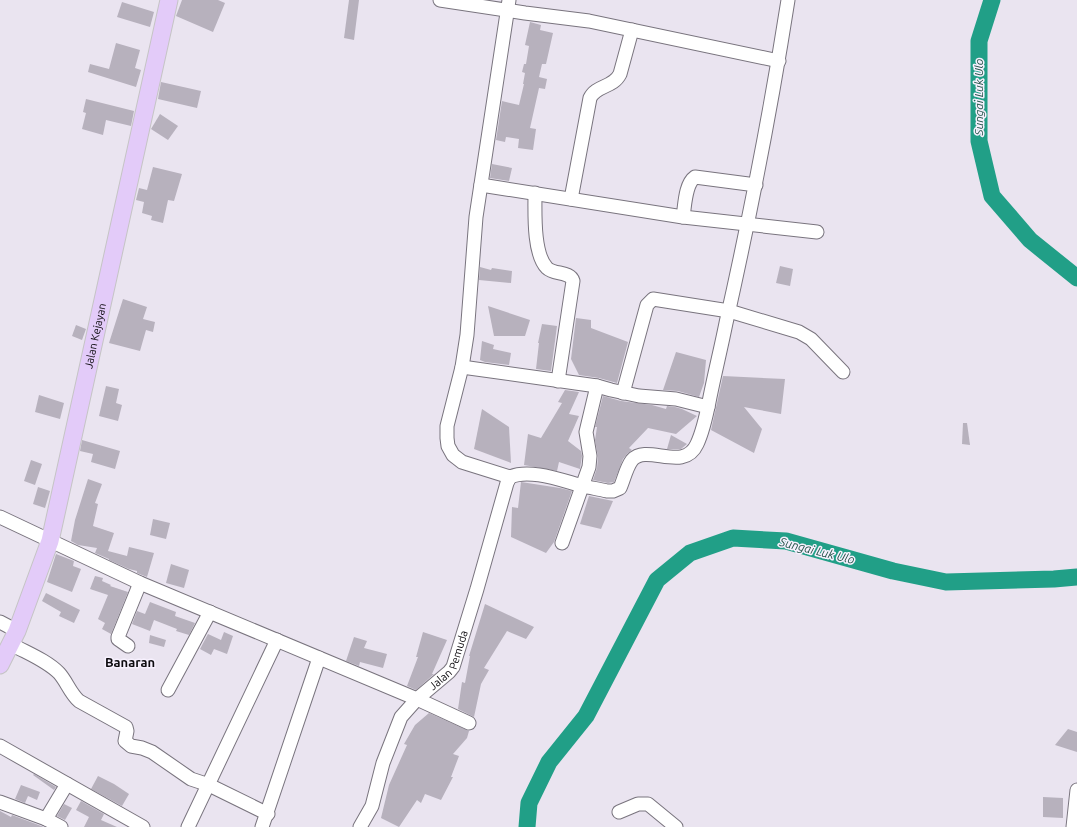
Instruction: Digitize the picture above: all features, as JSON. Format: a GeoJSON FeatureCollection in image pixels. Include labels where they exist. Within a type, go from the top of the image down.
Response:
{"type":"FeatureCollection","features":[{"type":"Feature","properties":{"kind":"main road","name":"Jalan Kejayan"},"geometry":{"type":"LineString","coordinates":[[0,665],[14,638],[50,541],[169,0]]}},
{"type":"Feature","properties":{"kind":"street"},"geometry":{"type":"LineString","coordinates":[[440,0],[508,5],[526,13],[589,21],[779,61]]}},
{"type":"Feature","properties":{"kind":"street"},"geometry":{"type":"LineString","coordinates":[[508,5],[493,114],[476,217],[468,322],[462,367],[447,426],[448,446],[453,455],[462,462],[510,477],[515,474],[530,474],[560,479],[582,486],[613,491],[620,488],[627,469],[633,460],[638,456],[645,455],[669,458],[680,457],[695,449],[698,442],[708,407],[756,185],[779,61],[788,0]]}},
{"type":"Feature","properties":{"kind":"street"},"geometry":{"type":"LineString","coordinates":[[571,199],[590,98],[593,92],[617,80],[632,30]]}},
{"type":"Feature","properties":{"kind":"street"},"geometry":{"type":"LineString","coordinates":[[683,217],[688,188],[691,180],[695,177],[756,185]]}},
{"type":"Feature","properties":{"kind":"street"},"geometry":{"type":"LineString","coordinates":[[481,185],[683,217],[748,223],[817,232]]}},
{"type":"Feature","properties":{"kind":"street"},"geometry":{"type":"LineString","coordinates":[[535,193],[535,231],[538,250],[547,269],[569,276],[573,281],[558,381]]}},
{"type":"Feature","properties":{"kind":"street"},"geometry":{"type":"LineString","coordinates":[[623,393],[647,304],[653,299],[729,311],[799,332],[811,339],[843,372]]}},
{"type":"Feature","properties":{"kind":"street"},"geometry":{"type":"LineString","coordinates":[[462,367],[597,386],[623,393],[676,399],[708,407]]}},
{"type":"Feature","properties":{"kind":"street"},"geometry":{"type":"LineString","coordinates":[[562,542],[590,461],[586,432],[597,386]]}},
{"type":"Feature","properties":{"kind":"street","name":"Jalan Pemuda"},"geometry":{"type":"LineString","coordinates":[[360,827],[372,806],[383,763],[401,717],[417,699],[453,667],[510,477]]}},
{"type":"Feature","properties":{"kind":"street"},"geometry":{"type":"LineString","coordinates":[[0,517],[140,583],[417,699],[468,723]]}},
{"type":"Feature","properties":{"kind":"street"},"geometry":{"type":"LineString","coordinates":[[128,646],[118,639],[140,583]]}},
{"type":"Feature","properties":{"kind":"street"},"geometry":{"type":"LineString","coordinates":[[168,690],[210,612]]}},
{"type":"Feature","properties":{"kind":"street"},"geometry":{"type":"LineString","coordinates":[[0,622],[14,638],[65,680],[74,697],[126,727],[127,731],[125,741],[131,746],[152,752],[191,779],[208,785],[268,814]]}},
{"type":"Feature","properties":{"kind":"street"},"geometry":{"type":"LineString","coordinates":[[188,827],[277,640]]}},
{"type":"Feature","properties":{"kind":"street"},"geometry":{"type":"LineString","coordinates":[[262,827],[268,814],[319,658]]}},
{"type":"Feature","properties":{"kind":"street"},"geometry":{"type":"LineString","coordinates":[[0,746],[142,827]]}},
{"type":"Feature","properties":{"kind":"street"},"geometry":{"type":"LineString","coordinates":[[46,819],[67,784]]}},
{"type":"Feature","properties":{"kind":"street"},"geometry":{"type":"LineString","coordinates":[[1073,827],[1077,790]]}},
{"type":"Feature","properties":{"kind":"street"},"geometry":{"type":"LineString","coordinates":[[0,802],[46,819],[61,827]]}},
{"type":"Feature","properties":{"kind":"street"},"geometry":{"type":"LineString","coordinates":[[619,812],[638,804],[648,804],[676,827]]}},
{"type":"Feature","properties":{"kind":"building"},"geometry":{"type":"Polygon","coordinates":[[[182,0],[218,0],[225,3],[213,32],[176,16],[182,0]]]}},
{"type":"Feature","properties":{"kind":"building"},"geometry":{"type":"Polygon","coordinates":[[[349,0],[359,0],[354,40],[344,38],[349,0]]]}},
{"type":"Feature","properties":{"kind":"building"},"geometry":{"type":"Polygon","coordinates":[[[122,2],[154,12],[150,27],[117,17],[122,2]]]}},
{"type":"Feature","properties":{"kind":"building"},"geometry":{"type":"Polygon","coordinates":[[[530,22],[541,25],[540,30],[553,33],[546,64],[542,64],[539,77],[547,79],[545,89],[539,88],[530,128],[536,129],[533,150],[518,148],[519,139],[506,137],[505,142],[496,140],[502,101],[519,105],[524,84],[525,73],[522,72],[524,64],[526,64],[529,46],[525,45],[530,22]]]}},
{"type":"Feature","properties":{"kind":"building"},"geometry":{"type":"Polygon","coordinates":[[[116,43],[140,50],[135,68],[141,70],[136,87],[88,72],[90,64],[109,69],[116,43]]]}},
{"type":"Feature","properties":{"kind":"building"},"geometry":{"type":"Polygon","coordinates":[[[161,82],[201,91],[197,108],[158,99],[161,82]]]}},
{"type":"Feature","properties":{"kind":"building"},"geometry":{"type":"Polygon","coordinates":[[[86,99],[134,111],[131,126],[106,120],[103,135],[82,129],[86,113],[83,112],[86,99]]]}},
{"type":"Feature","properties":{"kind":"building"},"geometry":{"type":"Polygon","coordinates":[[[160,114],[178,126],[168,140],[151,129],[160,114]]]}},
{"type":"Feature","properties":{"kind":"building"},"geometry":{"type":"Polygon","coordinates":[[[492,164],[512,168],[509,181],[490,178],[492,164]]]}},
{"type":"Feature","properties":{"kind":"building"},"geometry":{"type":"Polygon","coordinates":[[[153,167],[182,174],[174,201],[168,200],[163,223],[151,220],[152,216],[142,213],[144,202],[136,200],[139,188],[147,190],[153,167]]]}},
{"type":"Feature","properties":{"kind":"building"},"geometry":{"type":"Polygon","coordinates":[[[780,266],[793,269],[790,286],[776,283],[780,266]]]}},
{"type":"Feature","properties":{"kind":"building"},"geometry":{"type":"Polygon","coordinates":[[[480,267],[491,270],[492,268],[512,271],[511,283],[479,280],[480,267]]]}},
{"type":"Feature","properties":{"kind":"building"},"geometry":{"type":"Polygon","coordinates":[[[123,299],[147,307],[143,319],[155,322],[153,332],[146,330],[140,351],[109,343],[123,299]]]}},
{"type":"Feature","properties":{"kind":"building"},"geometry":{"type":"Polygon","coordinates":[[[488,306],[530,320],[525,336],[494,336],[488,306]]]}},
{"type":"Feature","properties":{"kind":"building"},"geometry":{"type":"Polygon","coordinates":[[[576,318],[591,320],[591,328],[628,342],[617,383],[579,375],[571,359],[576,318]]]}},
{"type":"Feature","properties":{"kind":"building"},"geometry":{"type":"Polygon","coordinates":[[[542,324],[557,326],[551,371],[536,369],[538,343],[542,324]]]}},
{"type":"Feature","properties":{"kind":"building"},"geometry":{"type":"Polygon","coordinates":[[[76,325],[86,329],[82,340],[72,336],[76,325]]]}},
{"type":"Feature","properties":{"kind":"building"},"geometry":{"type":"Polygon","coordinates":[[[482,341],[494,345],[493,349],[511,353],[509,365],[480,360],[482,341]]]}},
{"type":"Feature","properties":{"kind":"building"},"geometry":{"type":"Polygon","coordinates":[[[676,352],[706,360],[704,383],[699,397],[678,391],[663,390],[676,352]]]}},
{"type":"Feature","properties":{"kind":"building"},"geometry":{"type":"Polygon","coordinates":[[[723,376],[785,379],[781,414],[744,407],[762,429],[754,453],[711,430],[723,376]]]}},
{"type":"Feature","properties":{"kind":"building"},"geometry":{"type":"Polygon","coordinates":[[[106,386],[119,389],[116,403],[122,405],[118,421],[99,416],[106,386]]]}},
{"type":"Feature","properties":{"kind":"building"},"geometry":{"type":"Polygon","coordinates":[[[565,390],[579,392],[569,414],[579,416],[568,441],[581,451],[582,456],[580,469],[559,462],[557,471],[524,465],[528,434],[541,438],[562,403],[558,402],[565,390]]]}},
{"type":"Feature","properties":{"kind":"building"},"geometry":{"type":"Polygon","coordinates":[[[39,395],[64,403],[60,419],[35,412],[39,395]]]}},
{"type":"Feature","properties":{"kind":"building"},"geometry":{"type":"Polygon","coordinates":[[[603,396],[621,401],[652,405],[666,409],[667,406],[675,407],[697,416],[676,434],[648,428],[629,448],[632,450],[623,459],[614,482],[608,483],[593,480],[597,468],[598,457],[595,440],[597,427],[595,427],[603,396]]]}},
{"type":"Feature","properties":{"kind":"building"},"geometry":{"type":"Polygon","coordinates":[[[482,409],[509,427],[511,463],[474,449],[482,409]]]}},
{"type":"Feature","properties":{"kind":"building"},"geometry":{"type":"Polygon","coordinates":[[[963,423],[967,423],[970,445],[962,444],[963,423]]]}},
{"type":"Feature","properties":{"kind":"building"},"geometry":{"type":"Polygon","coordinates":[[[671,435],[687,444],[681,449],[667,449],[671,435]]]}},
{"type":"Feature","properties":{"kind":"building"},"geometry":{"type":"Polygon","coordinates":[[[82,440],[120,451],[115,469],[91,462],[93,454],[80,451],[82,440]]]}},
{"type":"Feature","properties":{"kind":"building"},"geometry":{"type":"Polygon","coordinates":[[[31,460],[42,464],[35,485],[24,481],[31,460]]]}},
{"type":"Feature","properties":{"kind":"building"},"geometry":{"type":"Polygon","coordinates":[[[88,479],[102,484],[95,503],[98,504],[93,526],[114,533],[108,551],[127,556],[129,547],[154,553],[147,577],[137,573],[137,571],[129,569],[95,553],[97,548],[78,545],[71,541],[75,520],[88,479]]]}},
{"type":"Feature","properties":{"kind":"building"},"geometry":{"type":"Polygon","coordinates":[[[521,482],[572,491],[554,542],[546,553],[511,537],[512,507],[518,508],[521,482]]]}},
{"type":"Feature","properties":{"kind":"building"},"geometry":{"type":"Polygon","coordinates":[[[38,487],[50,491],[45,508],[33,504],[38,487]]]}},
{"type":"Feature","properties":{"kind":"building"},"geometry":{"type":"Polygon","coordinates":[[[589,496],[613,501],[601,529],[580,524],[589,496]]]}},
{"type":"Feature","properties":{"kind":"building"},"geometry":{"type":"Polygon","coordinates":[[[153,519],[170,523],[166,539],[150,535],[153,519]]]}},
{"type":"Feature","properties":{"kind":"building"},"geometry":{"type":"Polygon","coordinates":[[[56,554],[74,561],[73,566],[81,569],[72,592],[47,582],[56,554]]]}},
{"type":"Feature","properties":{"kind":"building"},"geometry":{"type":"Polygon","coordinates":[[[171,564],[189,570],[184,588],[166,583],[171,564]]]}},
{"type":"Feature","properties":{"kind":"building"},"geometry":{"type":"Polygon","coordinates":[[[95,576],[103,578],[102,581],[111,585],[110,586],[128,592],[111,634],[102,629],[105,623],[98,619],[108,595],[90,589],[95,576]]]}},
{"type":"Feature","properties":{"kind":"building"},"geometry":{"type":"Polygon","coordinates":[[[46,593],[80,610],[74,623],[59,616],[61,612],[42,601],[46,593]]]}},
{"type":"Feature","properties":{"kind":"building"},"geometry":{"type":"Polygon","coordinates":[[[150,602],[176,612],[175,616],[195,623],[189,635],[176,631],[177,629],[154,620],[150,631],[132,624],[137,611],[145,614],[150,602]]]}},
{"type":"Feature","properties":{"kind":"building"},"geometry":{"type":"Polygon","coordinates":[[[485,604],[534,627],[526,639],[507,631],[484,668],[489,670],[481,684],[474,717],[458,709],[462,682],[465,683],[469,656],[485,604]]]}},
{"type":"Feature","properties":{"kind":"building"},"geometry":{"type":"Polygon","coordinates":[[[224,632],[233,636],[227,654],[214,649],[211,655],[200,649],[208,634],[221,640],[224,632]]]}},
{"type":"Feature","properties":{"kind":"building"},"geometry":{"type":"Polygon","coordinates":[[[423,632],[447,640],[432,674],[434,674],[416,690],[407,686],[418,657],[416,657],[423,632]]]}},
{"type":"Feature","properties":{"kind":"building"},"geometry":{"type":"Polygon","coordinates":[[[150,635],[166,640],[164,647],[149,643],[150,635]]]}},
{"type":"Feature","properties":{"kind":"building"},"geometry":{"type":"Polygon","coordinates":[[[354,637],[367,641],[364,648],[387,654],[383,668],[360,662],[359,666],[346,661],[354,637]]]}},
{"type":"Feature","properties":{"kind":"building"},"geometry":{"type":"Polygon","coordinates":[[[429,713],[469,731],[467,738],[453,754],[459,756],[451,777],[453,777],[441,800],[425,794],[421,803],[417,800],[399,827],[381,818],[389,785],[407,745],[404,744],[415,725],[429,713]]]}},
{"type":"Feature","properties":{"kind":"building"},"geometry":{"type":"Polygon","coordinates":[[[1068,729],[1077,732],[1077,752],[1055,745],[1068,729]]]}},
{"type":"Feature","properties":{"kind":"building"},"geometry":{"type":"Polygon","coordinates":[[[34,774],[56,787],[54,790],[33,775],[34,774]]]}},
{"type":"Feature","properties":{"kind":"building"},"geometry":{"type":"Polygon","coordinates":[[[98,776],[129,794],[122,806],[91,789],[98,776]]]}},
{"type":"Feature","properties":{"kind":"building"},"geometry":{"type":"Polygon","coordinates":[[[21,785],[40,792],[37,800],[28,796],[25,803],[15,799],[21,785]]]}},
{"type":"Feature","properties":{"kind":"building"},"geometry":{"type":"Polygon","coordinates":[[[1043,797],[1063,798],[1063,818],[1043,817],[1043,797]]]}},
{"type":"Feature","properties":{"kind":"building"},"geometry":{"type":"Polygon","coordinates":[[[81,801],[104,814],[101,820],[117,827],[84,827],[89,817],[76,810],[81,801]]]}},
{"type":"Feature","properties":{"kind":"building"},"geometry":{"type":"Polygon","coordinates":[[[64,804],[72,808],[65,820],[57,816],[64,804]]]}},
{"type":"Feature","properties":{"kind":"building"},"geometry":{"type":"Polygon","coordinates":[[[0,811],[11,817],[12,815],[44,827],[0,827],[0,811]]]}},
{"type":"Feature","properties":{"kind":"waterway","name":"Sungai Luk Ulo"},"geometry":{"type":"LineString","coordinates":[[992,0],[979,41],[979,141],[992,196],[1030,240],[1077,278]]}},
{"type":"Feature","properties":{"kind":"waterway","name":"Sungai Luk Ulo"},"geometry":{"type":"LineString","coordinates":[[527,827],[529,803],[549,762],[586,716],[657,580],[690,553],[733,538],[786,541],[893,571],[946,582],[1077,577]]}},
{"type":"Feature","properties":{"kind":"district","name":"Banaran"},"geometry":{"type":"Point","coordinates":[130,662]}}]}
